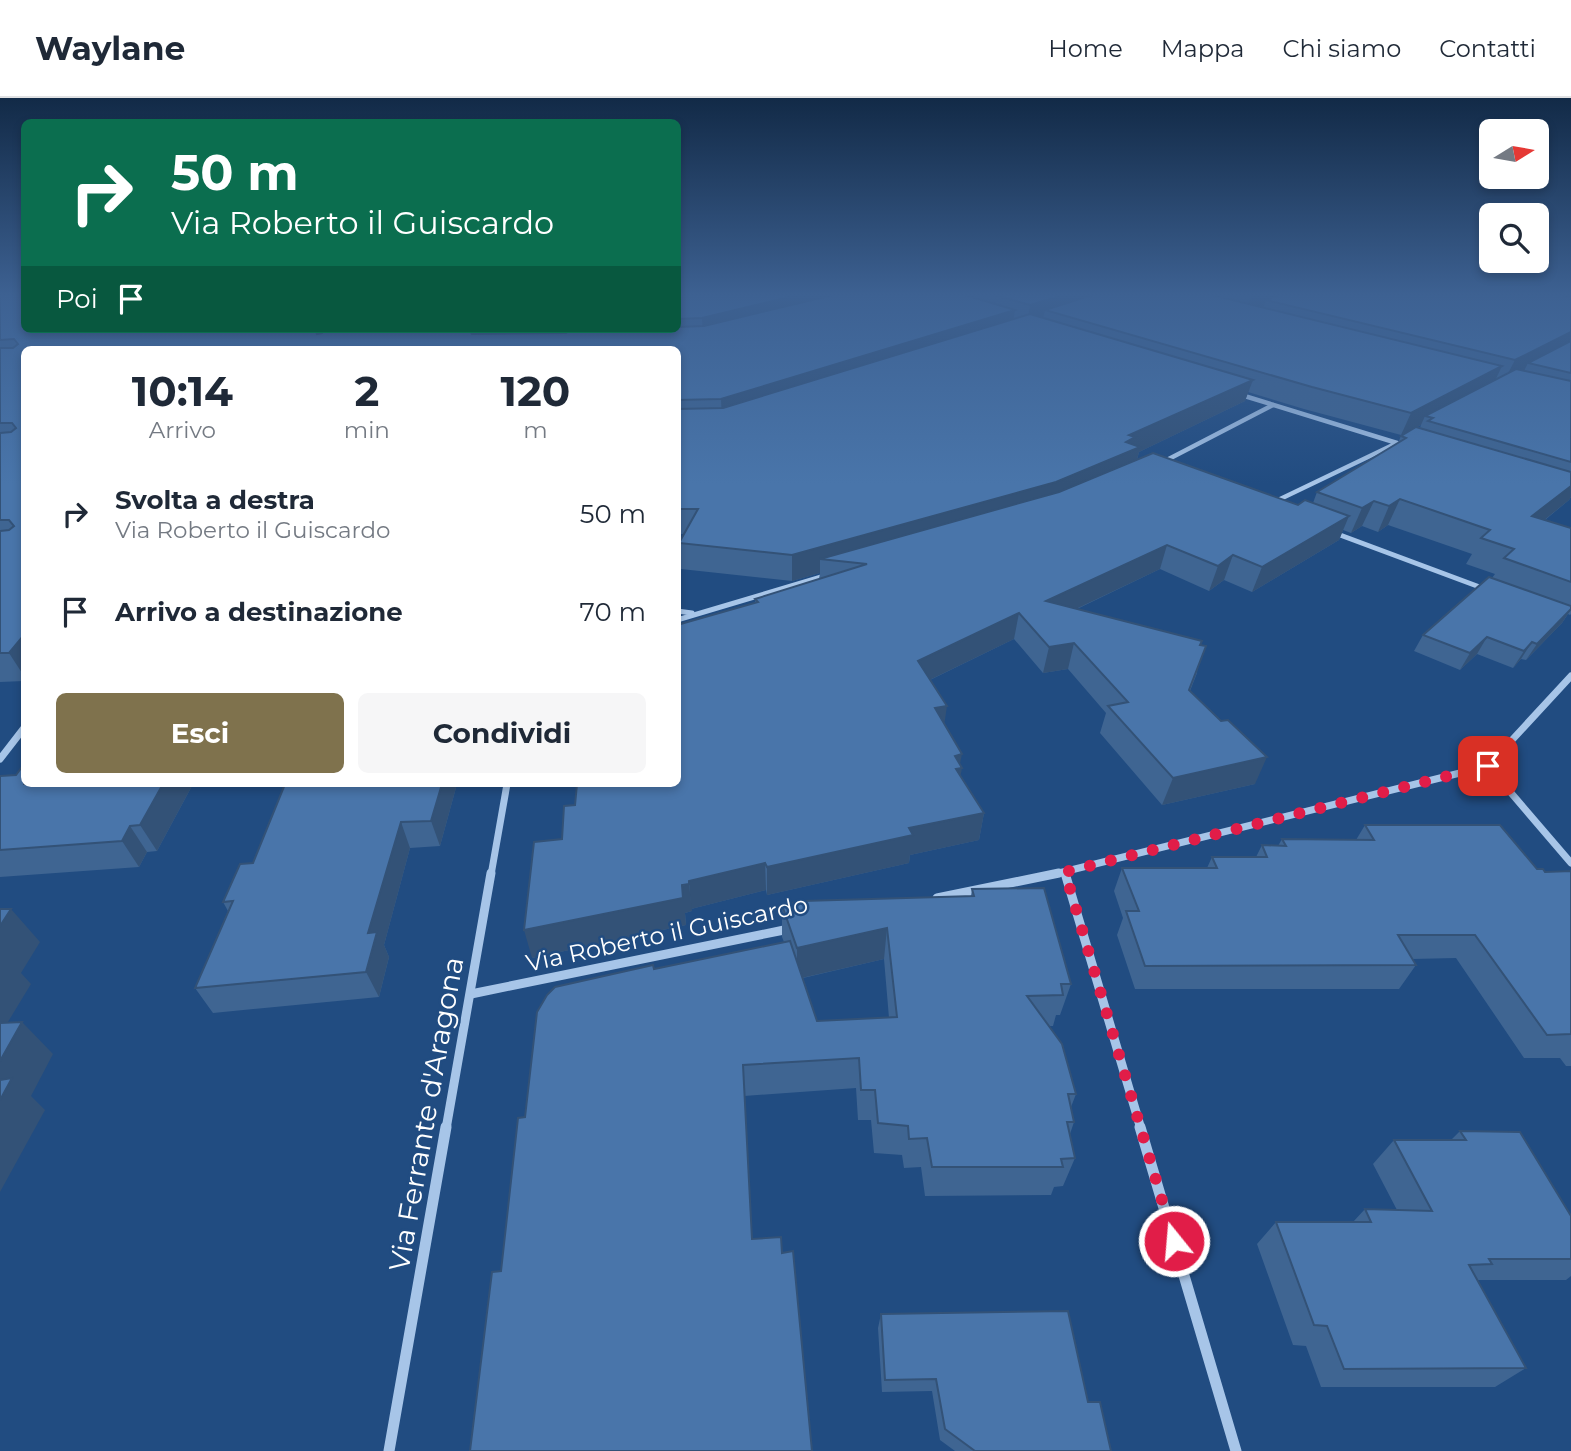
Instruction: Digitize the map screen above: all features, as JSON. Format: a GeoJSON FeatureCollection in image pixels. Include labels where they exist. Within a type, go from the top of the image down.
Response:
{"type":"FeatureCollection","features":[{"type":"Feature","properties":{"kind":"street"},"geometry":{"type":"LineString","coordinates":[[1234,393],[1411,447]]}},
{"type":"Feature","properties":{"kind":"street"},"geometry":{"type":"LineString","coordinates":[[1166,472],[1153,468],[1273,405]]}},
{"type":"Feature","properties":{"kind":"street"},"geometry":{"type":"LineString","coordinates":[[1278,512],[1265,507],[1397,443]]}},
{"type":"Feature","properties":{"kind":"street"},"geometry":{"type":"LineString","coordinates":[[1329,531],[1494,593]]}},
{"type":"Feature","properties":{"kind":"street"},"geometry":{"type":"LineString","coordinates":[[681,619],[842,571]]}},
{"type":"Feature","properties":{"kind":"street"},"geometry":{"type":"LineString","coordinates":[[681,611],[696,613]]}},
{"type":"Feature","properties":{"kind":"street"},"geometry":{"type":"LineString","coordinates":[[930,900],[1065,872],[1488,766],[1571,676]]}},
{"type":"Feature","properties":{"kind":"street"},"geometry":{"type":"LineString","coordinates":[[0,759],[21,732]]}},
{"type":"Feature","properties":{"kind":"street"},"geometry":{"type":"LineString","coordinates":[[1488,766],[1571,863]]}},
{"type":"Feature","properties":{"kind":"street","name":"Via Ferrante d'Aragona"},"geometry":{"type":"LineString","coordinates":[[389,1451],[506,787]]}},
{"type":"Feature","properties":{"kind":"street"},"geometry":{"type":"LineString","coordinates":[[1065,872],[1236,1451]]}},
{"type":"Feature","properties":{"kind":"street","name":"Via Roberto il Guiscardo"},"geometry":{"type":"LineString","coordinates":[[471,994],[795,927]]}},
{"type":"Feature","properties":{"kind":"building"},"geometry":{"type":"Polygon","coordinates":[[[0,357],[21,357],[21,639],[9,653],[0,653],[0,531],[14,526],[9,520],[0,520],[0,433],[11,432],[16,428],[12,423],[0,423],[0,357]]]}},
{"type":"Feature","properties":{"kind":"building"},"geometry":{"type":"Polygon","coordinates":[[[681,357],[859,357],[721,399],[681,400],[681,357]]]}},
{"type":"Feature","properties":{"kind":"building"},"geometry":{"type":"Polygon","coordinates":[[[889,357],[1176,357],[1253,380],[1129,435],[1135,437],[1126,442],[1140,447],[1056,482],[792,555],[681,543],[698,509],[681,509],[681,409],[723,408],[889,357]]]}},
{"type":"Feature","properties":{"kind":"building"},"geometry":{"type":"Polygon","coordinates":[[[1208,357],[1466,357],[1502,366],[1411,413],[1208,357]]]}},
{"type":"Feature","properties":{"kind":"building"},"geometry":{"type":"Polygon","coordinates":[[[1539,357],[1571,357],[1571,373],[1528,363],[1539,357]]]}},
{"type":"Feature","properties":{"kind":"building"},"geometry":{"type":"Polygon","coordinates":[[[1516,369],[1571,381],[1571,462],[1428,421],[1433,418],[1425,416],[1516,369]]]}},
{"type":"Feature","properties":{"kind":"building"},"geometry":{"type":"Polygon","coordinates":[[[1416,427],[1571,472],[1571,486],[1532,516],[1571,528],[1571,582],[1504,558],[1514,549],[1481,538],[1490,530],[1400,499],[1389,506],[1374,501],[1362,508],[1317,492],[1406,438],[1401,436],[1416,427]]]}},
{"type":"Feature","properties":{"kind":"building"},"geometry":{"type":"Polygon","coordinates":[[[1153,453],[1298,505],[1305,500],[1349,516],[1262,567],[1233,555],[1218,566],[1167,545],[1046,601],[1202,641],[1200,645],[1206,646],[1189,690],[1221,721],[1228,720],[1267,757],[1173,778],[1108,706],[1128,702],[1074,643],[1049,647],[1019,613],[918,661],[947,706],[935,708],[962,754],[955,756],[962,768],[956,769],[984,813],[909,828],[913,835],[767,867],[765,863],[689,881],[689,884],[682,885],[683,898],[524,930],[534,842],[562,839],[564,806],[575,805],[577,787],[681,787],[681,624],[758,602],[755,599],[867,564],[820,559],[1059,492],[1153,453]]]}},
{"type":"Feature","properties":{"kind":"building"},"geometry":{"type":"Polygon","coordinates":[[[1489,577],[1571,606],[1571,609],[1537,644],[1532,642],[1524,651],[1487,637],[1470,653],[1423,635],[1489,577]]]}},
{"type":"Feature","properties":{"kind":"building"},"geometry":{"type":"Polygon","coordinates":[[[21,768],[21,787],[161,787],[140,825],[130,826],[122,841],[0,850],[0,776],[16,775],[21,768]]]}},
{"type":"Feature","properties":{"kind":"building"},"geometry":{"type":"Polygon","coordinates":[[[284,787],[441,787],[431,821],[401,822],[368,933],[377,932],[366,972],[195,988],[233,901],[223,902],[240,864],[253,863],[284,787]]]}},
{"type":"Feature","properties":{"kind":"building"},"geometry":{"type":"Polygon","coordinates":[[[1365,825],[1500,825],[1537,869],[1543,869],[1545,872],[1571,871],[1571,1034],[1547,1035],[1475,935],[1398,935],[1416,965],[1145,966],[1126,911],[1139,911],[1122,868],[1217,868],[1212,857],[1267,857],[1262,845],[1286,846],[1282,839],[1374,840],[1365,825]]]}},
{"type":"Feature","properties":{"kind":"building"},"geometry":{"type":"Polygon","coordinates":[[[1044,888],[1071,984],[1061,984],[1063,995],[1027,996],[1062,1044],[1076,1094],[1068,1094],[1074,1122],[1067,1122],[1075,1158],[1061,1159],[1063,1167],[932,1167],[927,1138],[909,1139],[908,1126],[878,1123],[875,1090],[861,1090],[859,1058],[743,1065],[752,1239],[781,1237],[782,1253],[793,1251],[812,1451],[470,1451],[492,1272],[501,1271],[518,1118],[525,1117],[537,1012],[555,987],[653,965],[654,969],[790,941],[817,1021],[897,1017],[887,928],[797,948],[782,905],[802,901],[974,896],[972,889],[1044,888]]]}},
{"type":"Feature","properties":{"kind":"building"},"geometry":{"type":"Polygon","coordinates":[[[0,909],[11,909],[0,926],[0,909]]]}},
{"type":"Feature","properties":{"kind":"building"},"geometry":{"type":"Polygon","coordinates":[[[22,1022],[0,1061],[0,1023],[22,1022]]]}},
{"type":"Feature","properties":{"kind":"building"},"geometry":{"type":"Polygon","coordinates":[[[12,1078],[0,1100],[0,1080],[12,1078]]]}},
{"type":"Feature","properties":{"kind":"building"},"geometry":{"type":"Polygon","coordinates":[[[1460,1131],[1520,1132],[1571,1216],[1571,1259],[1489,1259],[1492,1264],[1469,1265],[1526,1368],[1344,1369],[1327,1326],[1314,1325],[1276,1222],[1371,1222],[1365,1209],[1432,1211],[1394,1140],[1466,1140],[1460,1131]]]}},
{"type":"Feature","properties":{"kind":"building"},"geometry":{"type":"Polygon","coordinates":[[[1068,1311],[1088,1402],[1100,1402],[1111,1451],[975,1451],[945,1429],[936,1379],[885,1380],[881,1314],[1068,1311]]]}},
{"type":"Feature","properties":{"kind":"route"},"geometry":{"type":"LineString","coordinates":[[1174,1241],[1065,872],[1488,766]]}}]}
